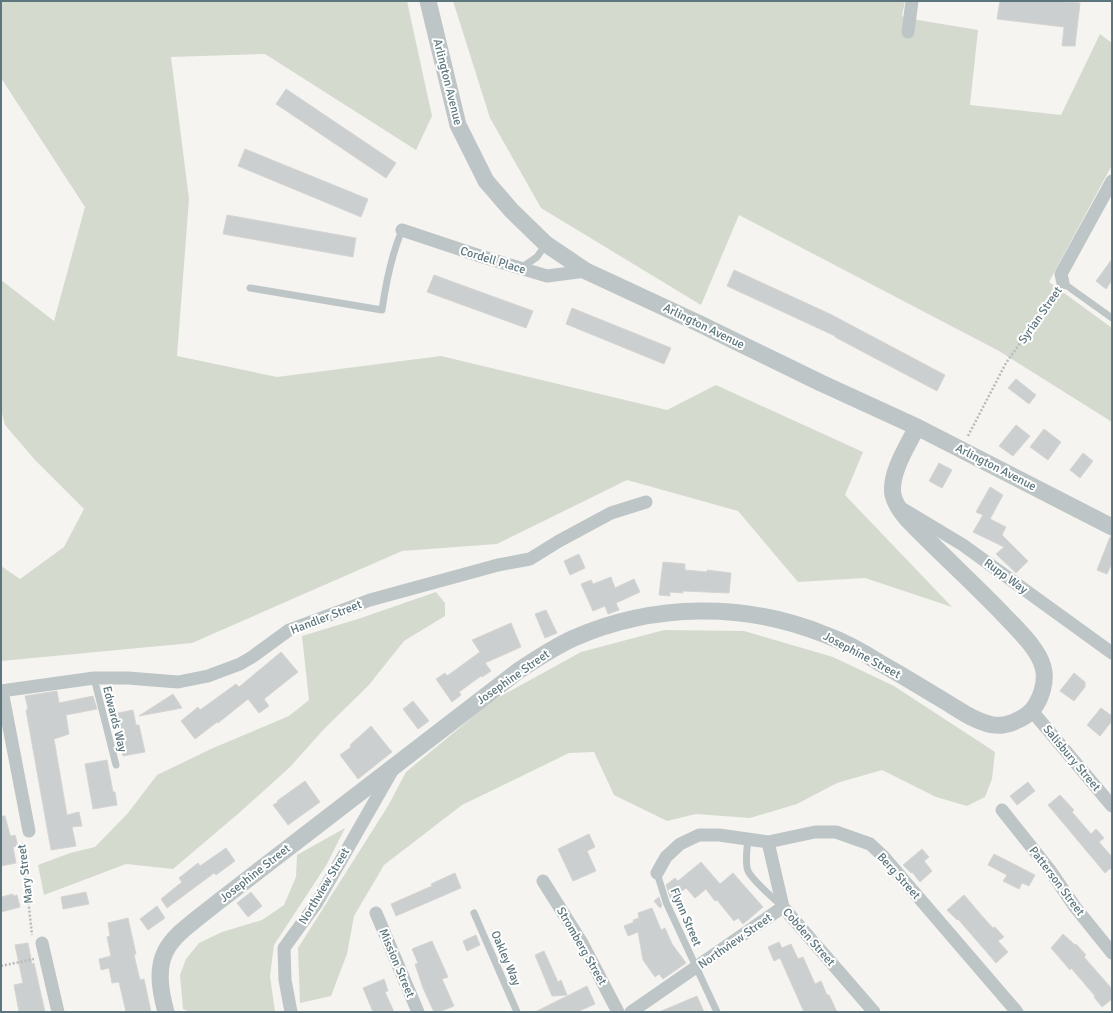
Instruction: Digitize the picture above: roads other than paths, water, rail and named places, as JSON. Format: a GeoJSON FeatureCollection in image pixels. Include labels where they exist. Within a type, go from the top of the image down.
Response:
{"type":"FeatureCollection","features":[{"type":"Feature","properties":{"kind":"street","name":"Arlington Avenue"},"geometry":{"type":"LineString","coordinates":[[428,1],[458,125],[464,138],[486,181],[511,210],[546,244],[586,271],[917,427],[1112,527]]}},
{"type":"Feature","properties":{"kind":"street"},"geometry":{"type":"LineString","coordinates":[[908,32],[912,1]]}},
{"type":"Feature","properties":{"kind":"street","name":"Syrian Street"},"geometry":{"type":"LineString","coordinates":[[1063,283],[1061,274],[1111,187]]}},
{"type":"Feature","properties":{"kind":"street","name":"Cordell Place"},"geometry":{"type":"LineString","coordinates":[[402,230],[547,276],[586,271]]}},
{"type":"Feature","properties":{"kind":"street","name":"Josephine Street"},"geometry":{"type":"LineString","coordinates":[[166,1012],[160,990],[159,971],[163,955],[174,938],[218,902],[518,671],[574,638],[611,625],[633,619],[674,612],[734,612],[764,616],[801,626],[827,635],[848,645],[880,662],[974,719],[994,726],[1012,723],[1032,710],[1039,699],[1044,685],[1044,669],[1039,656],[1009,622],[907,519],[897,506],[893,495],[892,483],[896,470],[917,427]]}},
{"type":"Feature","properties":{"kind":"street","name":"Handler Street"},"geometry":{"type":"LineString","coordinates":[[1,691],[94,678],[128,678],[178,682],[208,676],[240,664],[289,630],[370,600],[530,559],[559,541],[611,513],[646,502]]}},
{"type":"Feature","properties":{"kind":"street","name":"Rupp Way"},"geometry":{"type":"LineString","coordinates":[[897,506],[963,545],[1112,653]]}},
{"type":"Feature","properties":{"kind":"street","name":"Mary Street"},"geometry":{"type":"LineString","coordinates":[[1,691],[29,831]]}},
{"type":"Feature","properties":{"kind":"street","name":"Salisbury Street"},"geometry":{"type":"LineString","coordinates":[[1032,710],[1112,806]]}},
{"type":"Feature","properties":{"kind":"street","name":"Northview Street"},"geometry":{"type":"LineString","coordinates":[[291,1012],[285,980],[284,948],[316,904],[394,767]]}},
{"type":"Feature","properties":{"kind":"street","name":"Patterson Street"},"geometry":{"type":"LineString","coordinates":[[1002,810],[1049,869],[1075,907],[1112,953]]}},
{"type":"Feature","properties":{"kind":"street","name":"Berg Street"},"geometry":{"type":"LineString","coordinates":[[657,873],[666,857],[680,844],[699,835],[719,835],[768,842],[815,832],[836,832],[870,844],[883,856],[1017,1012]]}},
{"type":"Feature","properties":{"kind":"street","name":"Northview Street"},"geometry":{"type":"LineString","coordinates":[[631,1012],[697,968],[783,907],[768,842]]}},
{"type":"Feature","properties":{"kind":"street","name":"Stromberg Street"},"geometry":{"type":"LineString","coordinates":[[543,881],[582,943],[618,1012]]}},
{"type":"Feature","properties":{"kind":"street","name":"Cobden Street"},"geometry":{"type":"LineString","coordinates":[[783,907],[874,1012]]}},
{"type":"Feature","properties":{"kind":"street","name":"Mission Street"},"geometry":{"type":"LineString","coordinates":[[376,913],[418,1012]]}},
{"type":"Feature","properties":{"kind":"street"},"geometry":{"type":"LineString","coordinates":[[42,943],[58,1012]]}},
{"type":"Feature","properties":{"kind":"street"},"geometry":{"type":"LineString","coordinates":[[862,998],[863,1012]]}},
{"type":"Feature","properties":{"kind":"lane"},"geometry":{"type":"LineString","coordinates":[[250,288],[382,310],[388,271],[395,246],[402,230]]}},
{"type":"Feature","properties":{"kind":"lane"},"geometry":{"type":"LineString","coordinates":[[521,268],[537,256],[546,244]]}},
{"type":"Feature","properties":{"kind":"lane"},"geometry":{"type":"LineString","coordinates":[[1063,283],[1112,318]]}},
{"type":"Feature","properties":{"kind":"lane","name":"Edwards Way"},"geometry":{"type":"LineString","coordinates":[[94,678],[116,765]]}},
{"type":"Feature","properties":{"kind":"lane","name":"Cobden Street"},"geometry":{"type":"LineString","coordinates":[[748,839],[748,871],[764,890],[783,907]]}},
{"type":"Feature","properties":{"kind":"lane","name":"Flynn Street"},"geometry":{"type":"LineString","coordinates":[[657,873],[666,902],[717,1012]]}},
{"type":"Feature","properties":{"kind":"lane","name":"Oakley Way"},"geometry":{"type":"LineString","coordinates":[[474,913],[517,1012]]}}]}
